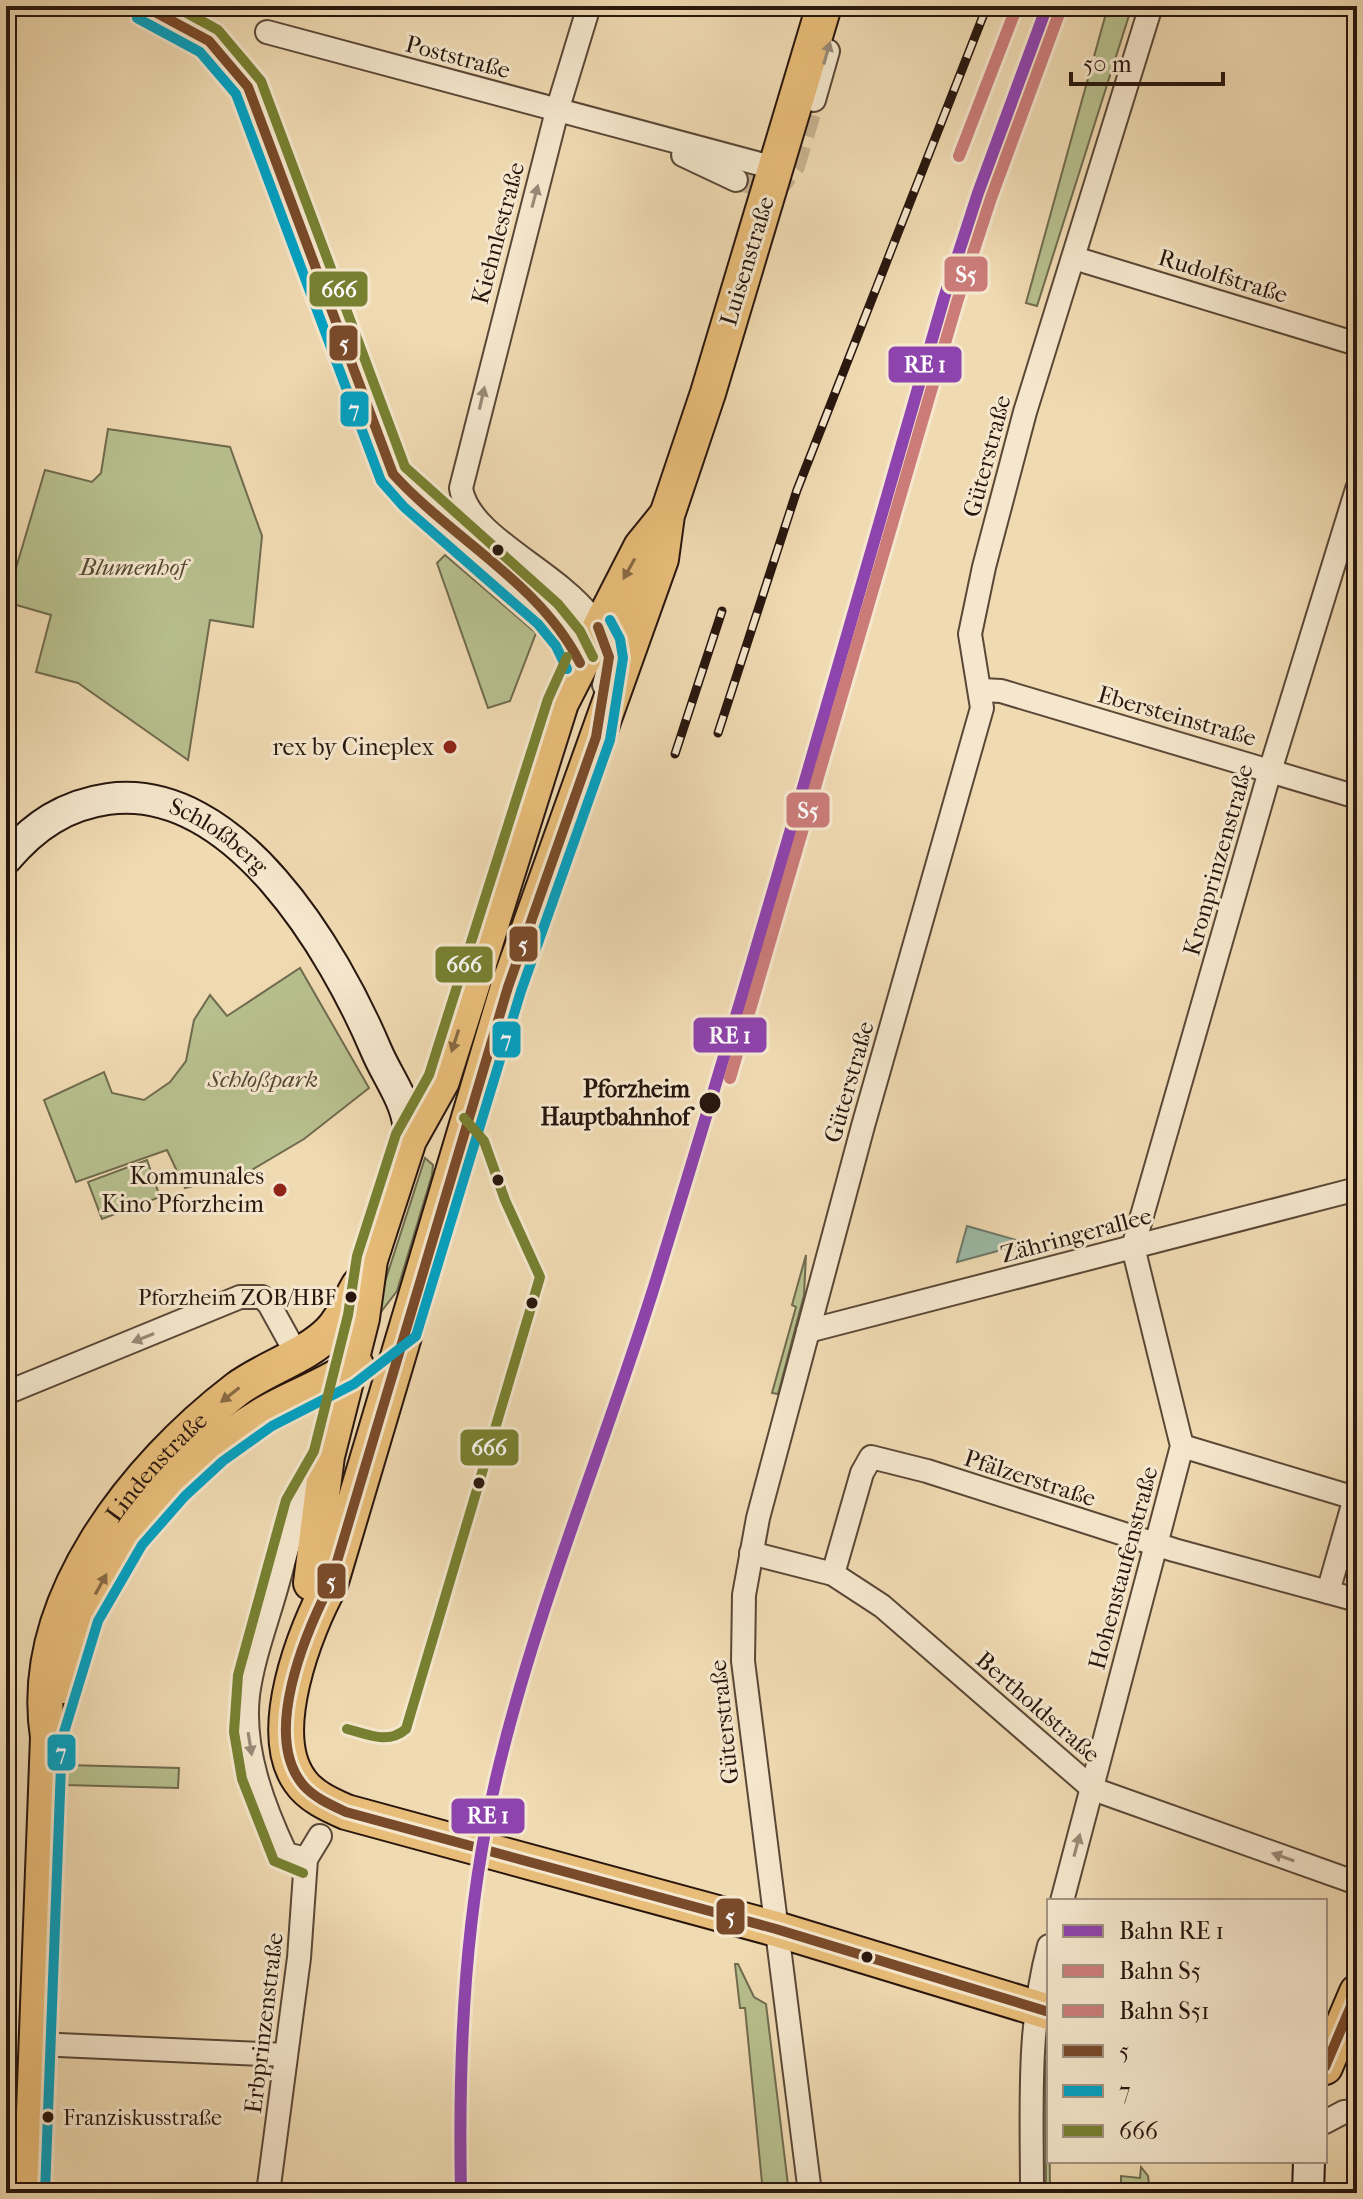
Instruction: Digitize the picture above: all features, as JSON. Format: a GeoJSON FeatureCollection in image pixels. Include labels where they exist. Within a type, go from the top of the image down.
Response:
{"type":"FeatureCollection","features":[{"type":"Feature","properties":{"kind":"main road","name":"Luisenstraße"},"geometry":{"type":"LineString","coordinates":[[312,1617],[330,1585],[456,1156],[528,926],[661,559],[667,515],[708,393],[824,6]]}},
{"type":"Feature","properties":{"kind":"main road","name":"Luisenstraße"},"geometry":{"type":"LineString","coordinates":[[370,1260],[409,1140],[442,1081],[561,703],[641,547],[667,515]]}},
{"type":"Feature","properties":{"kind":"main road","name":"Schloßberg"},"geometry":{"type":"LineString","coordinates":[[6,859],[37,827],[86,803],[145,798],[194,814],[244,849],[284,893],[366,1024],[406,1110],[409,1140]]}},
{"type":"Feature","properties":{"kind":"main road","name":"Schloßberg"},"geometry":{"type":"LineString","coordinates":[[366,1024],[430,1102]]}},
{"type":"Feature","properties":{"kind":"main road"},"geometry":{"type":"LineString","coordinates":[[430,1102],[456,1156]]}},
{"type":"Feature","properties":{"kind":"main road"},"geometry":{"type":"LineString","coordinates":[[370,1260],[362,1318],[331,1438],[311,1580],[312,1617],[287,1712],[289,1755],[300,1782],[324,1801],[346,1812],[776,1929],[1042,2009]]}},
{"type":"Feature","properties":{"kind":"main road","name":"Lindenstraße"},"geometry":{"type":"LineString","coordinates":[[31,2193],[48,1737],[43,1704],[52,1639],[68,1593],[93,1548],[134,1492],[188,1431],[240,1387],[320,1340],[335,1326],[370,1260]]}},
{"type":"Feature","properties":{"kind":"main road","name":"Lindenstraße"},"geometry":{"type":"LineString","coordinates":[[48,1737],[85,1616],[118,1555],[144,1520],[199,1464],[247,1425],[347,1372],[404,1330]]}},
{"type":"Feature","properties":{"kind":"main road"},"geometry":{"type":"LineString","coordinates":[[282,1404],[318,1405],[325,1412],[331,1438]]}},
{"type":"Feature","properties":{"kind":"main road"},"geometry":{"type":"LineString","coordinates":[[331,1438],[339,1442],[349,1458],[357,1461],[367,1456]]}},
{"type":"Feature","properties":{"kind":"main road"},"geometry":{"type":"LineString","coordinates":[[1327,2042],[1353,2000]]}},
{"type":"Feature","properties":{"kind":"main road"},"geometry":{"type":"LineString","coordinates":[[1327,2062],[1353,2000]]}},
{"type":"Feature","properties":{"kind":"main road"},"geometry":{"type":"LineString","coordinates":[[1308,2193],[1309,2163]]}},
{"type":"Feature","properties":{"kind":"street","name":"Kiehnlestraße"},"geometry":{"type":"LineString","coordinates":[[589,6],[557,111],[461,488],[470,513],[575,601],[598,627]]}},
{"type":"Feature","properties":{"kind":"street"},"geometry":{"type":"LineString","coordinates":[[814,100],[832,37],[824,6]]}},
{"type":"Feature","properties":{"kind":"street","name":"Güterstraße"},"geometry":{"type":"LineString","coordinates":[[810,2193],[743,1661],[743,1609],[751,1553],[808,1331],[982,708],[982,690],[971,647],[974,608],[1025,412],[1151,6]]}},
{"type":"Feature","properties":{"kind":"street","name":"Poststraße"},"geometry":{"type":"LineString","coordinates":[[267,32],[775,168]]}},
{"type":"Feature","properties":{"kind":"street","name":"Poststraße"},"geometry":{"type":"LineString","coordinates":[[635,133],[736,180]]}},
{"type":"Feature","properties":{"kind":"street","name":"Rudolfstraße"},"geometry":{"type":"LineString","coordinates":[[1074,258],[1357,344]]}},
{"type":"Feature","properties":{"kind":"street","name":"Kronprinzenstraße"},"geometry":{"type":"LineString","coordinates":[[1133,1247],[1270,771],[1357,489]]}},
{"type":"Feature","properties":{"kind":"street"},"geometry":{"type":"LineString","coordinates":[[436,516],[561,626],[580,663]]}},
{"type":"Feature","properties":{"kind":"street"},"geometry":{"type":"LineString","coordinates":[[561,626],[583,631],[598,627],[607,644],[609,657],[596,737]]}},
{"type":"Feature","properties":{"kind":"street","name":"Ebersteinstraße"},"geometry":{"type":"LineString","coordinates":[[982,690],[1001,691],[1357,797]]}},
{"type":"Feature","properties":{"kind":"street","name":"Zähringerallee"},"geometry":{"type":"LineString","coordinates":[[808,1331],[1357,1189]]}},
{"type":"Feature","properties":{"kind":"street","name":"Hohenstaufenstraße"},"geometry":{"type":"LineString","coordinates":[[1063,1899],[1182,1446],[1133,1247]]}},
{"type":"Feature","properties":{"kind":"street"},"geometry":{"type":"LineString","coordinates":[[6,1393],[240,1297],[262,1297],[269,1304],[296,1353]]}},
{"type":"Feature","properties":{"kind":"street"},"geometry":{"type":"LineString","coordinates":[[306,1859],[286,1854],[269,1818],[256,1777],[247,1710],[251,1679],[299,1505],[331,1438]]}},
{"type":"Feature","properties":{"kind":"street"},"geometry":{"type":"LineString","coordinates":[[1182,1446],[1356,1495],[1328,1592]]}},
{"type":"Feature","properties":{"kind":"street","name":"Pfälzerstraße"},"geometry":{"type":"LineString","coordinates":[[833,1574],[862,1473],[871,1457],[927,1471],[1155,1544],[1357,1600]]}},
{"type":"Feature","properties":{"kind":"street","name":"Bertholdstraße"},"geometry":{"type":"LineString","coordinates":[[751,1553],[833,1574],[882,1606],[1093,1789],[1357,1883]]}},
{"type":"Feature","properties":{"kind":"street","name":"Erbprinzenstraße"},"geometry":{"type":"LineString","coordinates":[[268,2193],[304,1908],[306,1859],[320,1836]]}},
{"type":"Feature","properties":{"kind":"street"},"geometry":{"type":"LineString","coordinates":[[1032,2193],[1032,2058],[1047,1964]]}},
{"type":"Feature","properties":{"kind":"street"},"geometry":{"type":"LineString","coordinates":[[36,2044],[286,2055]]}},
{"type":"Feature","properties":{"kind":"street"},"geometry":{"type":"LineString","coordinates":[[1327,2121],[1344,2112],[1357,2111]]}},
{"type":"Feature","properties":{"kind":"green space"},"geometry":{"type":"Polygon","coordinates":[[[1108,6],[1132,6],[1037,306],[1026,303],[1108,6]]]}},
{"type":"Feature","properties":{"kind":"green space","name":"Blumenhof"},"geometry":{"type":"Polygon","coordinates":[[[108,429],[230,447],[262,536],[253,627],[210,620],[188,760],[78,683],[36,672],[51,615],[6,602],[45,470],[92,482],[101,473],[108,429]]]}},
{"type":"Feature","properties":{"kind":"green space"},"geometry":{"type":"Polygon","coordinates":[[[445,555],[536,633],[510,701],[488,708],[437,563],[445,555]]]}},
{"type":"Feature","properties":{"kind":"green space","name":"Schloßpark"},"geometry":{"type":"Polygon","coordinates":[[[300,968],[369,1088],[304,1139],[250,1171],[185,1188],[167,1150],[76,1182],[44,1100],[104,1072],[112,1093],[144,1100],[170,1082],[186,1061],[194,1020],[210,995],[227,1016],[300,968]]]}},
{"type":"Feature","properties":{"kind":"green space"},"geometry":{"type":"Polygon","coordinates":[[[425,1158],[433,1165],[432,1175],[397,1291],[371,1325],[425,1158]]]}},
{"type":"Feature","properties":{"kind":"green space"},"geometry":{"type":"Polygon","coordinates":[[[147,1160],[160,1197],[102,1219],[88,1182],[147,1160]]]}},
{"type":"Feature","properties":{"kind":"green space"},"geometry":{"type":"Polygon","coordinates":[[[806,1255],[804,1295],[778,1394],[772,1393],[796,1307],[792,1305],[806,1255]]]}},
{"type":"Feature","properties":{"kind":"green space"},"geometry":{"type":"Polygon","coordinates":[[[66,1765],[179,1768],[178,1788],[65,1785],[66,1765]]]}},
{"type":"Feature","properties":{"kind":"green space"},"geometry":{"type":"Polygon","coordinates":[[[735,1964],[738,1964],[754,1997],[766,2004],[789,2193],[763,2193],[745,2008],[740,2008],[735,1964]]]}},
{"type":"Feature","properties":{"kind":"green space"},"geometry":{"type":"Polygon","coordinates":[[[1045,2060],[1047,2060],[1050,2193],[1046,2193],[1045,2060]]]}},
{"type":"Feature","properties":{"kind":"green space"},"geometry":{"type":"Polygon","coordinates":[[[1141,2167],[1148,2176],[1150,2193],[1121,2193],[1121,2176],[1140,2178],[1141,2167]]]}},
{"type":"Feature","properties":{"kind":"shaded area"},"geometry":{"type":"Polygon","coordinates":[[[967,1226],[1027,1243],[957,1262],[967,1226]]]}},
{"type":"Feature","properties":{"kind":"tunnel"},"geometry":{"type":"LineString","coordinates":[[736,180],[762,185],[782,182],[794,166],[814,100]]}},
{"type":"Feature","properties":{"kind":"railway"},"geometry":{"type":"LineString","coordinates":[[718,733],[797,490],[987,6]]}},
{"type":"Feature","properties":{"kind":"railway"},"geometry":{"type":"LineString","coordinates":[[675,754],[722,611]]}},
{"type":"Feature","properties":{"kind":"transit line","name":"5"},"geometry":{"type":"LineString","coordinates":[[144,6],[209,41],[248,87],[393,474],[416,498],[519,585],[563,635],[580,663]]}},
{"type":"Feature","properties":{"kind":"transit line","name":"666"},"geometry":{"type":"LineString","coordinates":[[174,6],[218,30],[261,81],[405,467],[558,604],[580,631],[593,657]]}},
{"type":"Feature","properties":{"kind":"transit line"},"geometry":{"type":"LineString","coordinates":[[461,2193],[461,2084],[466,1976],[479,1868],[500,1762],[535,1638],[639,1335],[695,1152],[944,298],[978,193],[1047,6]]}},
{"type":"Feature","properties":{"kind":"transit line","name":"7"},"geometry":{"type":"LineString","coordinates":[[137,18],[200,52],[236,94],[381,481],[404,507],[538,624],[556,646],[567,669]]}},
{"type":"Feature","properties":{"kind":"transit line","name":"7"},"geometry":{"type":"LineString","coordinates":[[45,2193],[62,1739],[98,1621],[142,1545],[185,1496],[223,1461],[272,1426],[354,1384],[416,1336],[521,991],[610,740],[623,658],[620,639],[610,620]]}},
{"type":"Feature","properties":{"kind":"transit line","name":"5"},"geometry":{"type":"LineString","coordinates":[[598,627],[609,657],[596,737],[508,987],[330,1585],[299,1657],[287,1714],[286,1741],[292,1765],[308,1790],[346,1812],[776,1929],[1047,2011]]}},
{"type":"Feature","properties":{"kind":"transit line","name":"666"},"geometry":{"type":"LineString","coordinates":[[303,1873],[274,1861],[242,1779],[234,1732],[238,1675],[286,1500],[314,1451],[348,1315],[357,1256],[396,1134],[429,1075],[548,699],[567,657]]}},
{"type":"Feature","properties":{"kind":"transit line","name":"666"},"geometry":{"type":"LineString","coordinates":[[347,1729],[385,1737],[406,1729],[540,1277],[505,1200],[484,1141],[464,1118]]}},
{"type":"Feature","properties":{"kind":"transit line","name":"5"},"geometry":{"type":"LineString","coordinates":[[1327,2062],[1357,1992]]}},
{"type":"Feature","properties":{"kind":"rail line","name":"S51"},"geometry":{"type":"LineString","coordinates":[[959,156],[1017,6]]}},
{"type":"Feature","properties":{"kind":"rail line","name":"S5"},"geometry":{"type":"LineString","coordinates":[[730,1078],[957,302],[991,198],[1060,11]]}},
{"type":"Feature","properties":{"kind":"place","name":"rex by Cineplex"},"geometry":{"type":"Point","coordinates":[450,747]}},
{"type":"Feature","properties":{"kind":"place","name":"Pforzheim Hauptbahnhof"},"geometry":{"type":"Point","coordinates":[710,1103]}},
{"type":"Feature","properties":{"kind":"place","name":"Kommunales Kino Pforzheim"},"geometry":{"type":"Point","coordinates":[280,1190]}},
{"type":"Feature","properties":{"kind":"place","name":"Pforzheim ZOB/HBF"},"geometry":{"type":"Point","coordinates":[351,1297]}},
{"type":"Feature","properties":{"kind":"place","name":"Franziskusstraße"},"geometry":{"type":"Point","coordinates":[48,2117]}}]}
